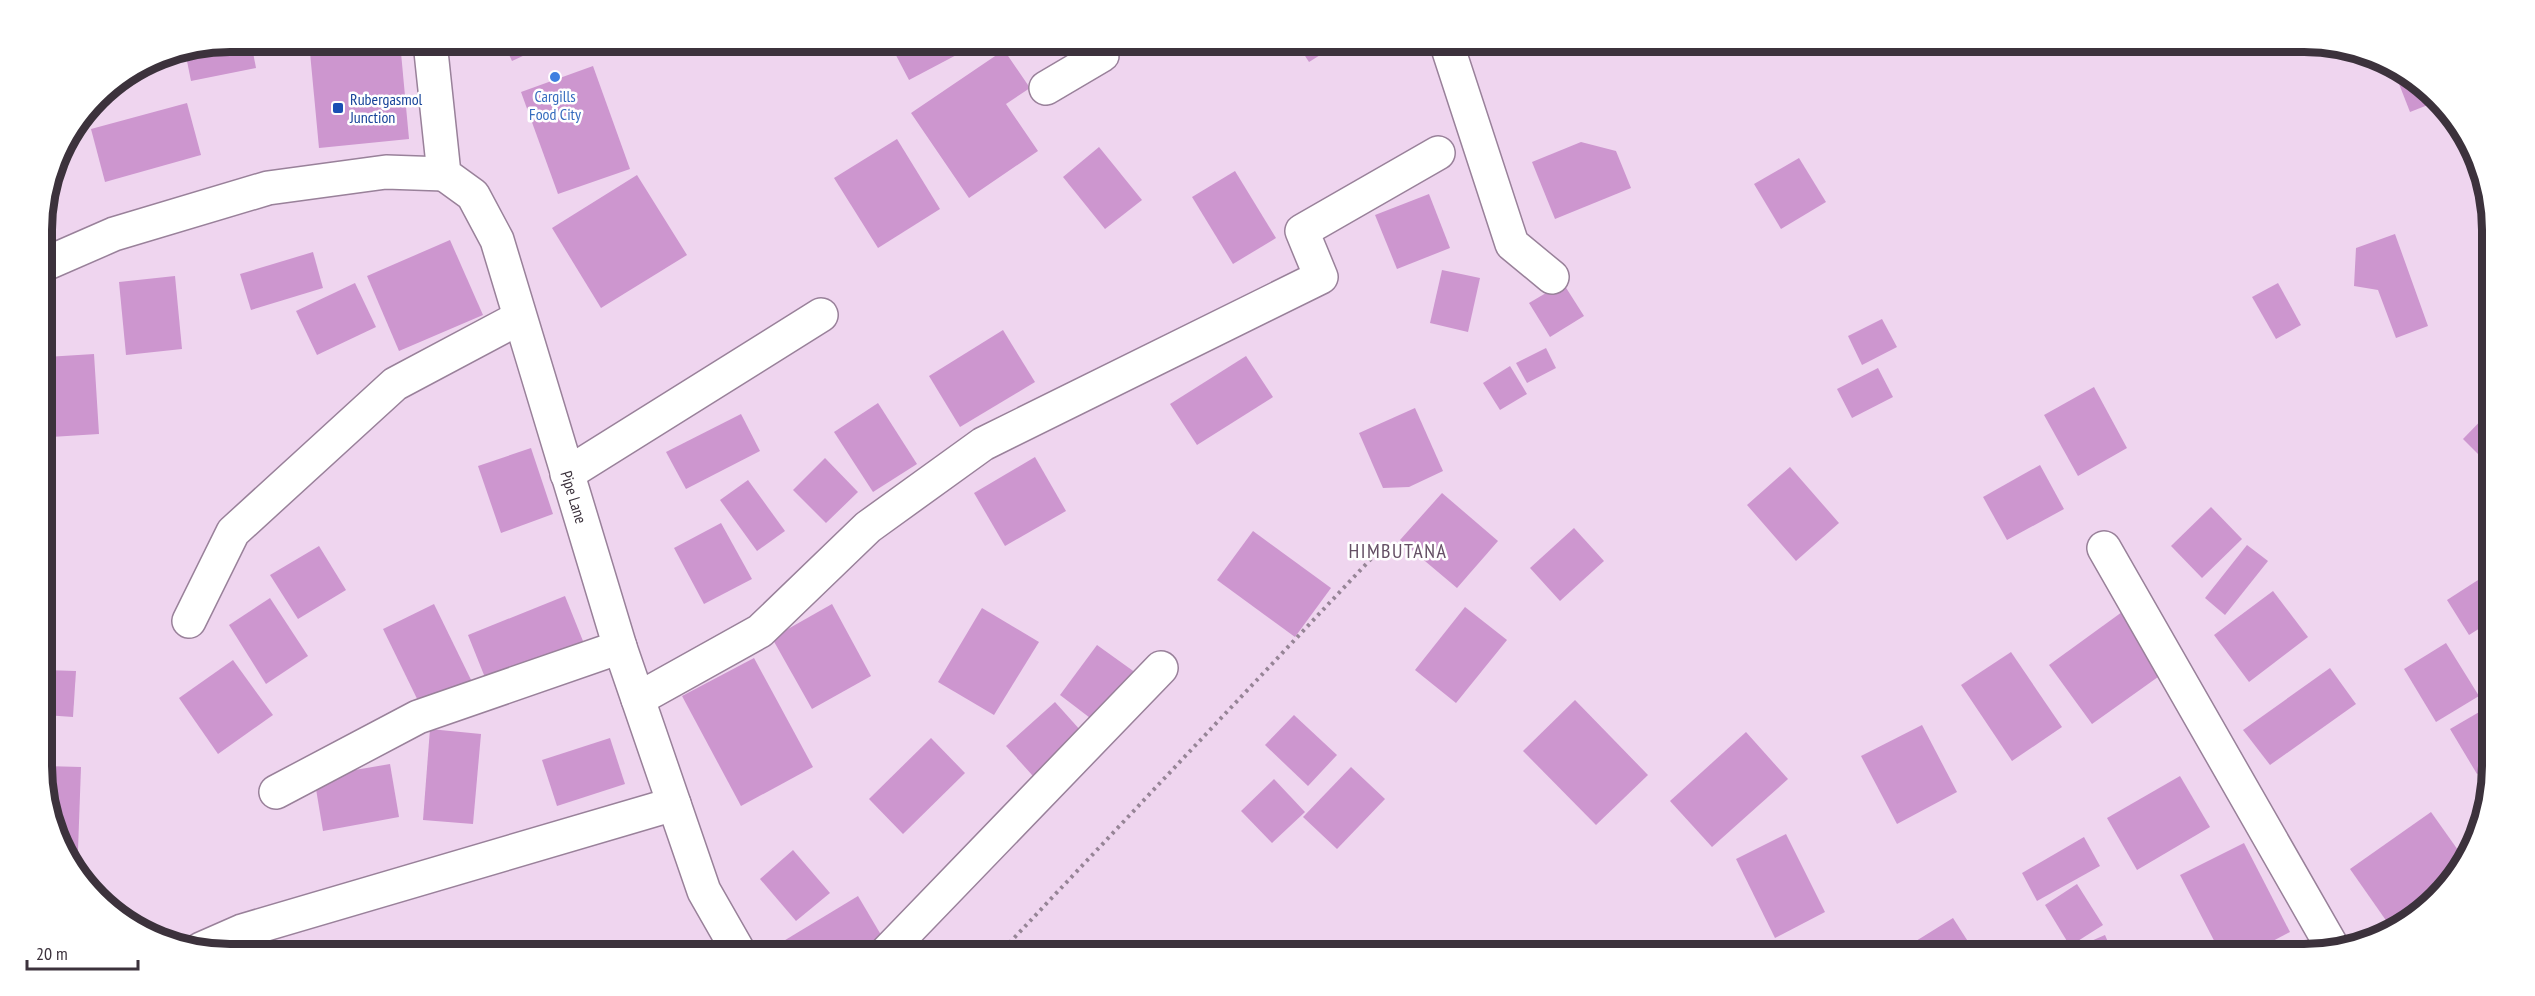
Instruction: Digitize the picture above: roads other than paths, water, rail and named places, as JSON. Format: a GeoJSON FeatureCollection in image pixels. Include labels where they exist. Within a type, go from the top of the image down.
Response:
{"type":"FeatureCollection","features":[{"type":"Feature","properties":{"kind":"street"},"geometry":{"type":"LineString","coordinates":[[1449,52],[1512,244],[1552,277]]}},
{"type":"Feature","properties":{"kind":"street"},"geometry":{"type":"LineString","coordinates":[[53,261],[114,234],[268,188],[386,172],[444,174],[431,53]]}},
{"type":"Feature","properties":{"kind":"street"},"geometry":{"type":"LineString","coordinates":[[1046,88],[1102,55],[1102,53]]}},
{"type":"Feature","properties":{"kind":"street"},"geometry":{"type":"LineString","coordinates":[[638,699],[760,631],[868,527],[983,444],[1321,277],[1302,231],[1438,153]]}},
{"type":"Feature","properties":{"kind":"street","name":"Pipe Lane"},"geometry":{"type":"LineString","coordinates":[[444,174],[473,195],[497,240],[620,647],[704,891],[734,944]]}},
{"type":"Feature","properties":{"kind":"street"},"geometry":{"type":"LineString","coordinates":[[567,474],[821,315]]}},
{"type":"Feature","properties":{"kind":"street"},"geometry":{"type":"LineString","coordinates":[[189,621],[233,532],[395,384],[519,318]]}},
{"type":"Feature","properties":{"kind":"street"},"geometry":{"type":"LineString","coordinates":[[2104,548],[2329,942]]}},
{"type":"Feature","properties":{"kind":"street"},"geometry":{"type":"LineString","coordinates":[[276,792],[418,717],[620,647]]}},
{"type":"Feature","properties":{"kind":"street"},"geometry":{"type":"LineString","coordinates":[[895,944],[1161,668]]}},
{"type":"Feature","properties":{"kind":"street"},"geometry":{"type":"LineString","coordinates":[[215,943],[242,931],[674,804]]}},
{"type":"Feature","properties":{"kind":"place","name":"Cargills Food City"},"geometry":{"type":"Point","coordinates":[555,77]}},
{"type":"Feature","properties":{"kind":"place","name":"Rubergasmol Junction"},"geometry":{"type":"Point","coordinates":[338,108]}},
{"type":"Feature","properties":{"kind":"district","name":"HIMBUTANA"},"geometry":{"type":"Point","coordinates":[1398,551]}}]}
